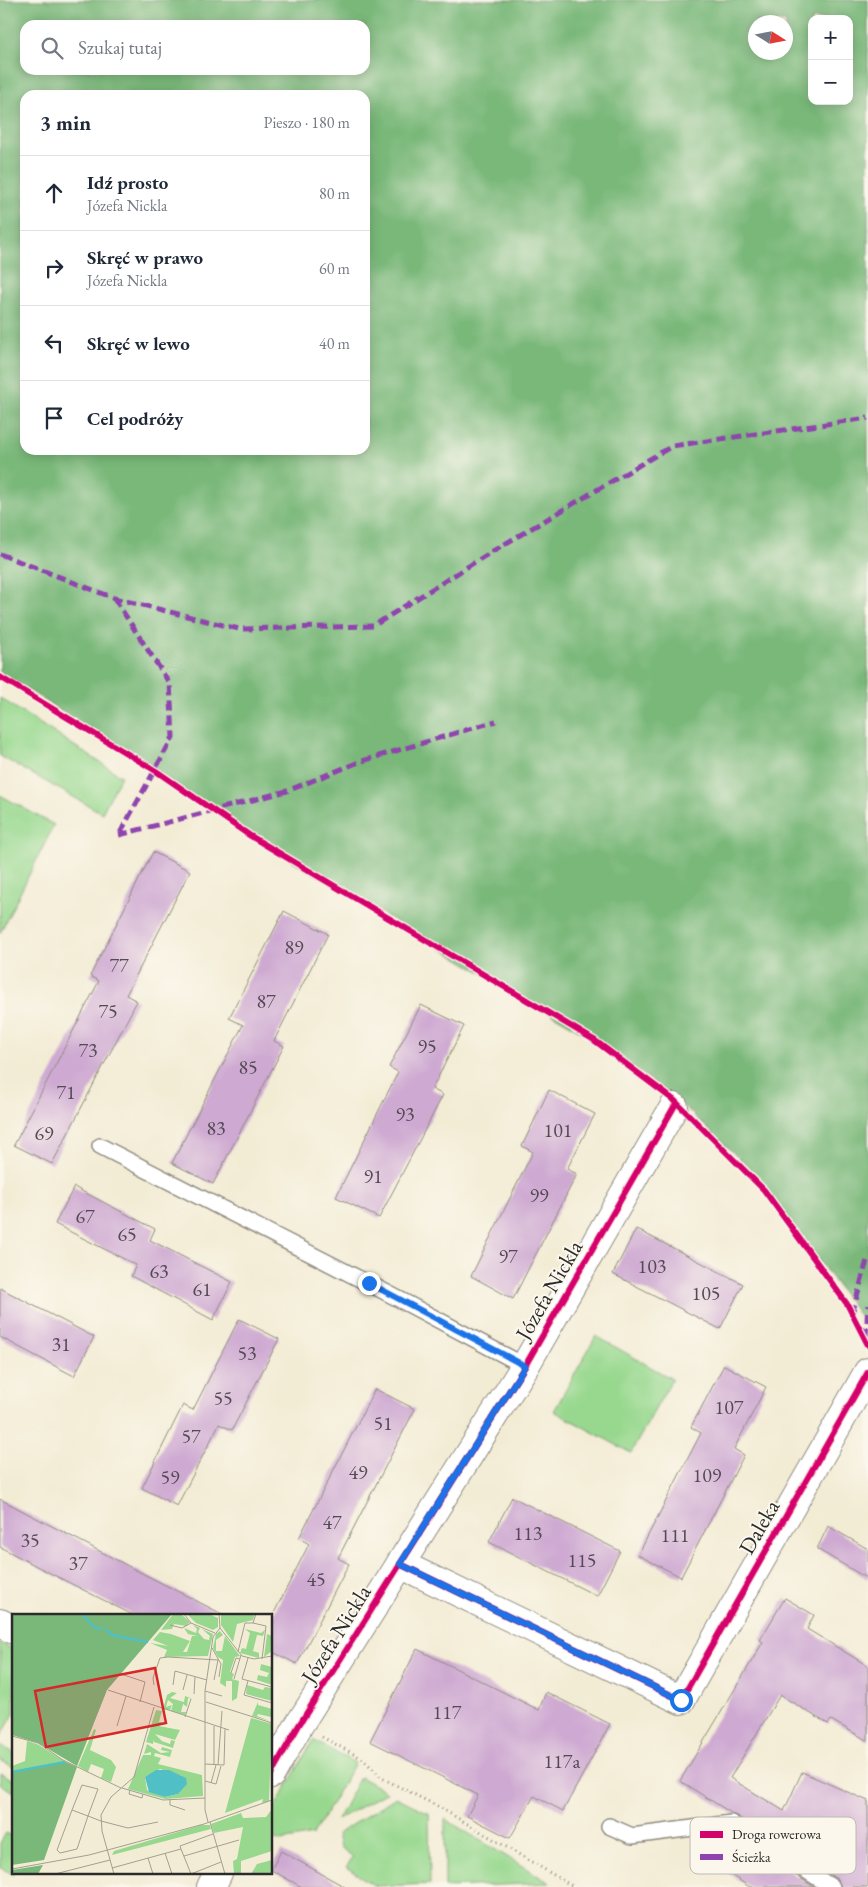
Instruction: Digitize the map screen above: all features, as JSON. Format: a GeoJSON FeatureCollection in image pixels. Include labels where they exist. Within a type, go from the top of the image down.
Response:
{"type":"FeatureCollection","features":[{"type":"Feature","properties":{"kind":"street","name":"Józefa Nickla"},"geometry":{"type":"LineString","coordinates":[[274,1761],[299,1725],[525,1366],[674,1106]]}},
{"type":"Feature","properties":{"kind":"street","name":"Daleka"},"geometry":{"type":"LineString","coordinates":[[400,1564],[681,1700],[868,1372]]}},
{"type":"Feature","properties":{"kind":"street"},"geometry":{"type":"LineString","coordinates":[[0,1623],[12,1629]]}},
{"type":"Feature","properties":{"kind":"street"},"geometry":{"type":"LineString","coordinates":[[211,1887],[218,1874]]}},
{"type":"Feature","properties":{"kind":"lane"},"geometry":{"type":"LineString","coordinates":[[100,1146],[525,1366]]}},
{"type":"Feature","properties":{"kind":"lane"},"geometry":{"type":"LineString","coordinates":[[609,1826],[632,1836],[690,1828]]}},
{"type":"Feature","properties":{"kind":"lane"},"geometry":{"type":"LineString","coordinates":[[811,1874],[832,1887]]}},
{"type":"Feature","properties":{"kind":"path"},"geometry":{"type":"LineString","coordinates":[[299,1725],[362,1759],[382,1778],[439,1808],[574,1887]]}},
{"type":"Feature","properties":{"kind":"green space"},"geometry":{"type":"Polygon","coordinates":[[[0,0],[868,0],[868,1328],[755,1173],[674,1097],[594,1039],[249,835],[156,771],[0,672],[0,0]]]}},
{"type":"Feature","properties":{"kind":"green space"},"geometry":{"type":"Polygon","coordinates":[[[0,698],[121,776],[102,813],[0,756],[0,698]]]}},
{"type":"Feature","properties":{"kind":"green space"},"geometry":{"type":"Polygon","coordinates":[[[0,795],[54,825],[0,933],[0,795]]]}},
{"type":"Feature","properties":{"kind":"green space"},"geometry":{"type":"Polygon","coordinates":[[[596,1336],[672,1379],[631,1453],[554,1411],[596,1336]]]}},
{"type":"Feature","properties":{"kind":"green space"},"geometry":{"type":"Polygon","coordinates":[[[0,1643],[12,1649],[12,1717],[0,1738],[0,1643]]]}},
{"type":"Feature","properties":{"kind":"green space"},"geometry":{"type":"Polygon","coordinates":[[[313,1740],[355,1763],[313,1835],[281,1841],[272,1838],[272,1813],[313,1740]]]}},
{"type":"Feature","properties":{"kind":"green space"},"geometry":{"type":"Polygon","coordinates":[[[0,1745],[12,1752],[12,1766],[0,1760],[0,1745]]]}},
{"type":"Feature","properties":{"kind":"green space"},"geometry":{"type":"Polygon","coordinates":[[[0,1773],[12,1779],[12,1791],[0,1784],[0,1773]]]}},
{"type":"Feature","properties":{"kind":"green space"},"geometry":{"type":"Polygon","coordinates":[[[360,1777],[387,1792],[337,1820],[360,1777]]]}},
{"type":"Feature","properties":{"kind":"green space"},"geometry":{"type":"Polygon","coordinates":[[[396,1797],[429,1813],[430,1884],[375,1886],[346,1867],[353,1857],[340,1847],[337,1834],[396,1797]]]}},
{"type":"Feature","properties":{"kind":"green space"},"geometry":{"type":"Polygon","coordinates":[[[445,1819],[550,1883],[445,1887],[445,1819]]]}},
{"type":"Feature","properties":{"kind":"green space"},"geometry":{"type":"Polygon","coordinates":[[[6,1833],[12,1836],[12,1874],[0,1867],[0,1843],[6,1833]]]}},
{"type":"Feature","properties":{"kind":"building"},"geometry":{"type":"Polygon","coordinates":[[[153,852],[190,871],[126,995],[137,1001],[52,1164],[14,1145],[99,981],[90,976],[153,852]]]}},
{"type":"Feature","properties":{"kind":"building"},"geometry":{"type":"Polygon","coordinates":[[[284,911],[328,934],[274,1041],[284,1046],[213,1184],[172,1163],[243,1025],[229,1018],[284,911]]]}},
{"type":"Feature","properties":{"kind":"building"},"geometry":{"type":"Polygon","coordinates":[[[421,1005],[464,1026],[432,1089],[443,1095],[379,1218],[336,1197],[398,1072],[389,1067],[421,1005]]]}},
{"type":"Feature","properties":{"kind":"building"},"geometry":{"type":"Polygon","coordinates":[[[549,1090],[595,1114],[567,1169],[577,1174],[513,1299],[471,1276],[533,1152],[522,1146],[549,1090]]]}},
{"type":"Feature","properties":{"kind":"building"},"geometry":{"type":"Polygon","coordinates":[[[74,1187],[155,1229],[150,1240],[232,1282],[213,1320],[131,1276],[136,1265],[55,1224],[74,1187]]]}},
{"type":"Feature","properties":{"kind":"building"},"geometry":{"type":"Polygon","coordinates":[[[636,1229],[743,1284],[720,1329],[613,1274],[636,1229]]]}},
{"type":"Feature","properties":{"kind":"building"},"geometry":{"type":"Polygon","coordinates":[[[0,1288],[94,1337],[74,1376],[0,1337],[0,1288]]]}},
{"type":"Feature","properties":{"kind":"building"},"geometry":{"type":"Polygon","coordinates":[[[239,1319],[279,1339],[232,1430],[219,1424],[177,1506],[142,1488],[183,1405],[193,1410],[239,1319]]]}},
{"type":"Feature","properties":{"kind":"building"},"geometry":{"type":"Polygon","coordinates":[[[724,1365],[766,1387],[734,1449],[744,1455],[681,1577],[638,1555],[701,1433],[691,1427],[724,1365]]]}},
{"type":"Feature","properties":{"kind":"building"},"geometry":{"type":"Polygon","coordinates":[[[375,1389],[415,1409],[338,1558],[349,1564],[297,1664],[272,1652],[272,1617],[309,1544],[299,1538],[375,1389]]]}},
{"type":"Feature","properties":{"kind":"building"},"geometry":{"type":"Polygon","coordinates":[[[512,1497],[620,1551],[597,1596],[489,1542],[512,1497]]]}},
{"type":"Feature","properties":{"kind":"building"},"geometry":{"type":"Polygon","coordinates":[[[0,1499],[222,1614],[131,1614],[0,1547],[0,1499]]]}},
{"type":"Feature","properties":{"kind":"building"},"geometry":{"type":"Polygon","coordinates":[[[828,1526],[868,1549],[868,1579],[817,1549],[828,1526]]]}},
{"type":"Feature","properties":{"kind":"building"},"geometry":{"type":"Polygon","coordinates":[[[785,1598],[814,1615],[807,1629],[868,1666],[868,1741],[831,1720],[828,1724],[780,1695],[730,1778],[784,1811],[802,1772],[868,1801],[868,1887],[841,1887],[837,1879],[829,1874],[856,1874],[856,1817],[738,1817],[680,1781],[763,1642],[760,1640],[785,1598]]]}},
{"type":"Feature","properties":{"kind":"building"},"geometry":{"type":"Polygon","coordinates":[[[417,1649],[539,1710],[546,1692],[610,1724],[563,1811],[534,1796],[510,1838],[467,1816],[478,1795],[370,1741],[417,1649]]]}},
{"type":"Feature","properties":{"kind":"building"},"geometry":{"type":"Polygon","coordinates":[[[281,1851],[345,1887],[302,1887],[272,1871],[281,1851]]]}},
{"type":"Feature","properties":{"kind":"building"},"geometry":{"type":"Polygon","coordinates":[[[729,1874],[793,1874],[814,1887],[750,1887],[729,1874]]]}},
{"type":"Feature","properties":{"kind":"marked path"},"geometry":{"type":"LineString","coordinates":[[0,554],[114,598],[239,629],[373,626],[491,552],[672,446],[868,418]]}},
{"type":"Feature","properties":{"kind":"marked path"},"geometry":{"type":"LineString","coordinates":[[114,598],[170,684],[173,737],[119,835]]}},
{"type":"Feature","properties":{"kind":"marked path"},"geometry":{"type":"LineString","coordinates":[[119,835],[287,791],[359,762],[496,721]]}},
{"type":"Feature","properties":{"kind":"marked path"},"geometry":{"type":"LineString","coordinates":[[852,1314],[868,1257]]}},
{"type":"Feature","properties":{"kind":"marked path"},"geometry":{"type":"LineString","coordinates":[[866,1337],[868,1305]]}},
{"type":"Feature","properties":{"kind":"cycle path"},"geometry":{"type":"LineString","coordinates":[[0,677],[156,771],[249,835],[594,1040],[675,1101],[764,1190],[847,1304],[868,1345]]}},
{"type":"Feature","properties":{"kind":"cycle path"},"geometry":{"type":"LineString","coordinates":[[272,1772],[299,1725],[525,1366],[674,1107]]}},
{"type":"Feature","properties":{"kind":"cycle path"},"geometry":{"type":"LineString","coordinates":[[400,1564],[681,1700],[868,1372]]}},
{"type":"Feature","properties":{"kind":"route"},"geometry":{"type":"LineString","coordinates":[[369,1283],[525,1366],[400,1564],[681,1700]]}}]}
